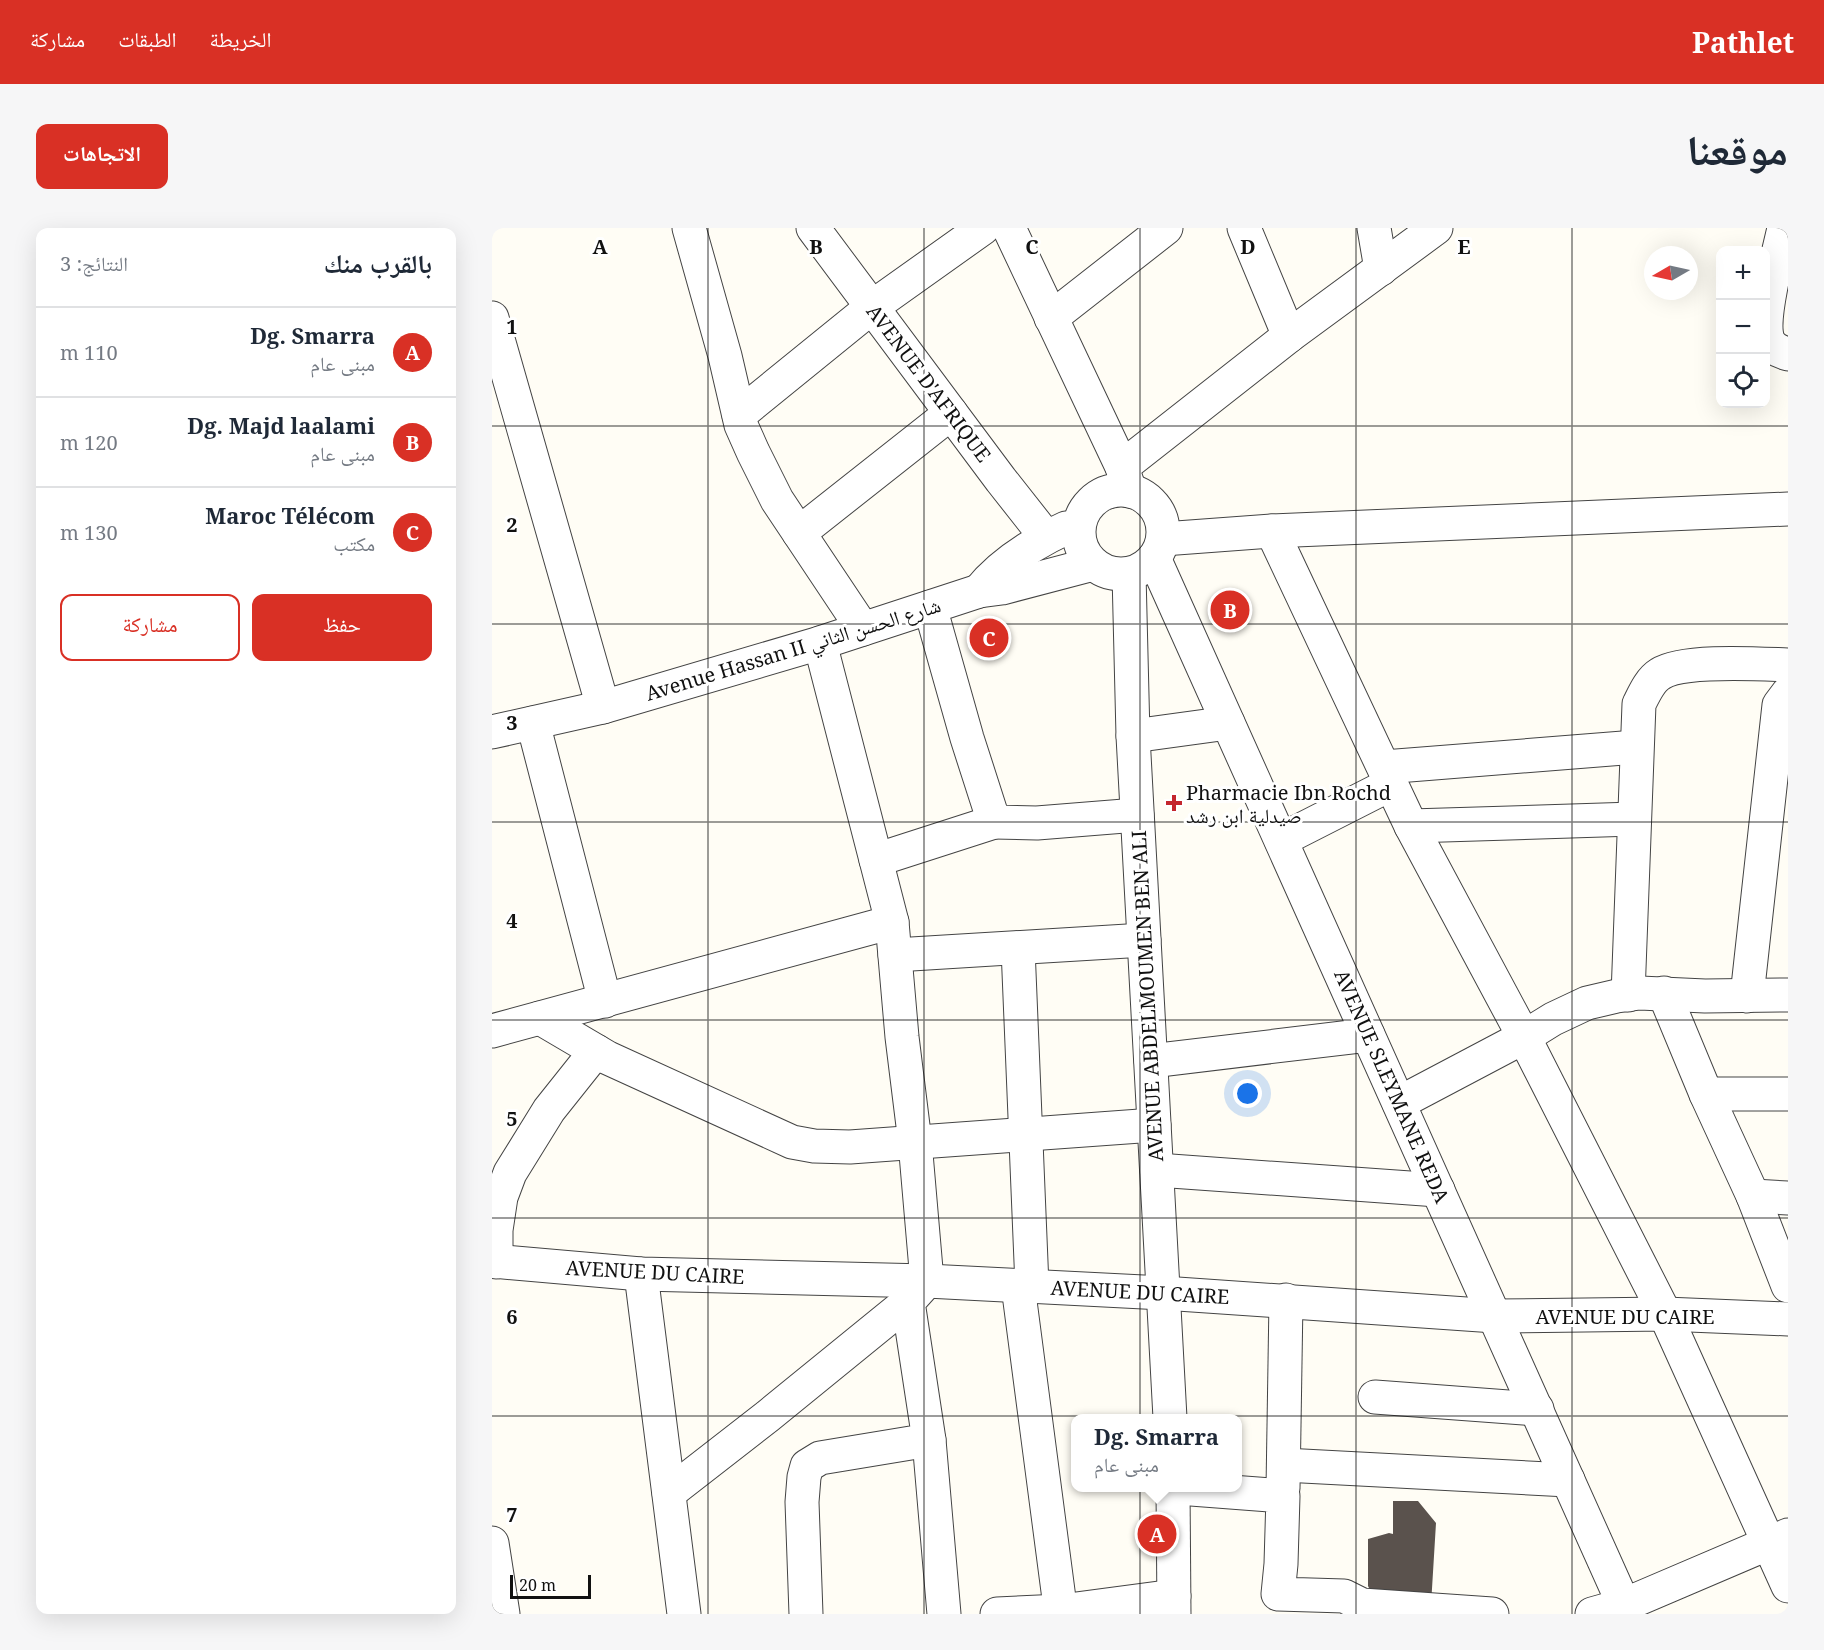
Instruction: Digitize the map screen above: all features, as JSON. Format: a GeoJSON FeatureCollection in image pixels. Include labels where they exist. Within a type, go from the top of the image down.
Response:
{"type":"FeatureCollection","features":[{"type":"Feature","properties":{"kind":"street"},"geometry":{"type":"LineString","coordinates":[[689,228],[739,415],[753,452],[777,500],[863,629]]}},
{"type":"Feature","properties":{"kind":"street","name":"AVENUE D'AFRIQUE"},"geometry":{"type":"LineString","coordinates":[[813,228],[1046,537]]}},
{"type":"Feature","properties":{"kind":"street"},"geometry":{"type":"LineString","coordinates":[[739,415],[872,307],[983,228]]}},
{"type":"Feature","properties":{"kind":"street"},"geometry":{"type":"LineString","coordinates":[[1008,228],[1126,479]]}},
{"type":"Feature","properties":{"kind":"street"},"geometry":{"type":"LineString","coordinates":[[1052,318],[1166,228]]}},
{"type":"Feature","properties":{"kind":"street"},"geometry":{"type":"LineString","coordinates":[[1244,228],[1289,336]]}},
{"type":"Feature","properties":{"kind":"street"},"geometry":{"type":"LineString","coordinates":[[1374,228],[1381,268]]}},
{"type":"Feature","properties":{"kind":"street"},"geometry":{"type":"LineString","coordinates":[[1784,228],[1766,313],[1766,331],[1768,341],[1773,348],[1788,354]]}},
{"type":"Feature","properties":{"kind":"street"},"geometry":{"type":"LineString","coordinates":[[1424,233],[1289,336],[1126,479],[1091,503],[1081,522],[1079,533],[1081,544],[1093,564],[1104,571],[1116,574],[1149,557],[1272,531],[1788,509]]}},
{"type":"Feature","properties":{"kind":"street"},"geometry":{"type":"LineString","coordinates":[[492,318],[603,706]]}},
{"type":"Feature","properties":{"kind":"street"},"geometry":{"type":"LineString","coordinates":[[799,533],[951,413]]}},
{"type":"Feature","properties":{"kind":"street","name":"AVENUE ABDELMOUMEN BEN ALI"},"geometry":{"type":"LineString","coordinates":[[1126,479],[1156,508],[1163,528],[1149,557],[1132,736],[1170,1414]]}},
{"type":"Feature","properties":{"kind":"street"},"geometry":{"type":"LineString","coordinates":[[979,591],[999,570],[1046,537],[1081,522]]}},
{"type":"Feature","properties":{"kind":"street"},"geometry":{"type":"LineString","coordinates":[[1272,531],[1411,826],[1524,1037],[1779,1539],[1788,1586]]}},
{"type":"Feature","properties":{"kind":"street","name":"AVENUE SLEYMANE REDA"},"geometry":{"type":"LineString","coordinates":[[1149,557],[1228,723],[1626,1609]]}},
{"type":"Feature","properties":{"kind":"street","name":"Avenue Hassan II شارع الحسن الثاني"},"geometry":{"type":"LineString","coordinates":[[492,732],[603,706],[820,643],[979,591],[1002,588],[1093,564]]}},
{"type":"Feature","properties":{"kind":"street"},"geometry":{"type":"LineString","coordinates":[[930,607],[967,738],[994,822]]}},
{"type":"Feature","properties":{"kind":"street"},"geometry":{"type":"LineString","coordinates":[[820,643],[892,922],[902,1037],[915,1142],[917,1291],[944,1614]]}},
{"type":"Feature","properties":{"kind":"street"},"geometry":{"type":"LineString","coordinates":[[1628,994],[1639,704],[1648,687],[1659,674],[1676,668],[1700,665],[1788,665]]}},
{"type":"Feature","properties":{"kind":"street"},"geometry":{"type":"LineString","coordinates":[[1747,996],[1779,705],[1788,693]]}},
{"type":"Feature","properties":{"kind":"street"},"geometry":{"type":"LineString","coordinates":[[533,723],[605,1001]]}},
{"type":"Feature","properties":{"kind":"street"},"geometry":{"type":"LineString","coordinates":[[1132,736],[1228,723]]}},
{"type":"Feature","properties":{"kind":"street"},"geometry":{"type":"LineString","coordinates":[[1281,840],[1387,776],[1636,747]]}},
{"type":"Feature","properties":{"kind":"street"},"geometry":{"type":"LineString","coordinates":[[876,860],[994,822],[1036,823],[1137,815]]}},
{"type":"Feature","properties":{"kind":"street"},"geometry":{"type":"LineString","coordinates":[[1411,826],[1634,819]]}},
{"type":"Feature","properties":{"kind":"street"},"geometry":{"type":"LineString","coordinates":[[492,1031],[892,922]]}},
{"type":"Feature","properties":{"kind":"street"},"geometry":{"type":"LineString","coordinates":[[895,955],[1144,940]]}},
{"type":"Feature","properties":{"kind":"street"},"geometry":{"type":"LineString","coordinates":[[1018,948],[1026,1134],[1025,1286],[1061,1612]]}},
{"type":"Feature","properties":{"kind":"street"},"geometry":{"type":"LineString","coordinates":[[1664,993],[1706,1094],[1754,1196],[1788,1286]]}},
{"type":"Feature","properties":{"kind":"street"},"geometry":{"type":"LineString","coordinates":[[1399,1103],[1524,1037],[1553,1019],[1587,1004],[1628,994],[1788,995]]}},
{"type":"Feature","properties":{"kind":"street"},"geometry":{"type":"LineString","coordinates":[[540,1018],[596,1051],[792,1142],[814,1146],[850,1148],[1154,1125]]}},
{"type":"Feature","properties":{"kind":"street"},"geometry":{"type":"LineString","coordinates":[[1151,1061],[1368,1035]]}},
{"type":"Feature","properties":{"kind":"street"},"geometry":{"type":"LineString","coordinates":[[494,1262],[501,1197],[510,1173],[549,1110],[596,1051]]}},
{"type":"Feature","properties":{"kind":"street"},"geometry":{"type":"LineString","coordinates":[[1706,1094],[1788,1094]]}},
{"type":"Feature","properties":{"kind":"street"},"geometry":{"type":"LineString","coordinates":[[1156,1170],[1438,1190]]}},
{"type":"Feature","properties":{"kind":"street"},"geometry":{"type":"LineString","coordinates":[[1754,1196],[1788,1198]]}},
{"type":"Feature","properties":{"kind":"street","name":"AVENUE DU CAIRE"},"geometry":{"type":"LineString","coordinates":[[494,1262],[641,1274],[917,1291],[1025,1286],[1286,1300],[1495,1316],[1665,1314],[1788,1318]]}},
{"type":"Feature","properties":{"kind":"street"},"geometry":{"type":"LineString","coordinates":[[641,1274],[684,1614]]}},
{"type":"Feature","properties":{"kind":"street"},"geometry":{"type":"LineString","coordinates":[[669,1493],[768,1416],[917,1291]]}},
{"type":"Feature","properties":{"kind":"street"},"geometry":{"type":"LineString","coordinates":[[1286,1300],[1284,1480],[1277,1604],[1344,1596],[1362,1609],[1492,1614]]}},
{"type":"Feature","properties":{"kind":"street"},"geometry":{"type":"LineString","coordinates":[[1375,1397],[1537,1409]]}},
{"type":"Feature","properties":{"kind":"street"},"geometry":{"type":"LineString","coordinates":[[806,1614],[802,1502],[807,1466],[820,1458],[929,1440]]}},
{"type":"Feature","properties":{"kind":"street"},"geometry":{"type":"LineString","coordinates":[[1242,1483],[1284,1480],[1568,1480]]}},
{"type":"Feature","properties":{"kind":"street"},"geometry":{"type":"LineString","coordinates":[[998,1614],[1174,1605],[1173,1492]]}},
{"type":"Feature","properties":{"kind":"street"},"geometry":{"type":"LineString","coordinates":[[1592,1614],[1626,1609],[1779,1539]]}},
{"type":"Feature","properties":{"kind":"street"},"geometry":{"type":"LineString","coordinates":[[492,1543],[503,1614]]}},
{"type":"Feature","properties":{"kind":"building"},"geometry":{"type":"Polygon","coordinates":[[[1393,1501],[1418,1501],[1436,1523],[1431,1605],[1376,1602],[1368,1586],[1368,1539],[1393,1534],[1393,1501]]]}},
{"type":"Feature","properties":{"kind":"place","name":"Dg. Majd laalami"},"geometry":{"type":"Point","coordinates":[1230,610]}},
{"type":"Feature","properties":{"kind":"place","name":"Maroc Télécom"},"geometry":{"type":"Point","coordinates":[989,638]}},
{"type":"Feature","properties":{"kind":"place","name":"Pharmacie Ibn Rochd صيدلية ابن رشد"},"geometry":{"type":"Point","coordinates":[1174,803]}},
{"type":"Feature","properties":{"kind":"place","name":"Dg. Smarra"},"geometry":{"type":"Point","coordinates":[1157,1534]}}]}
